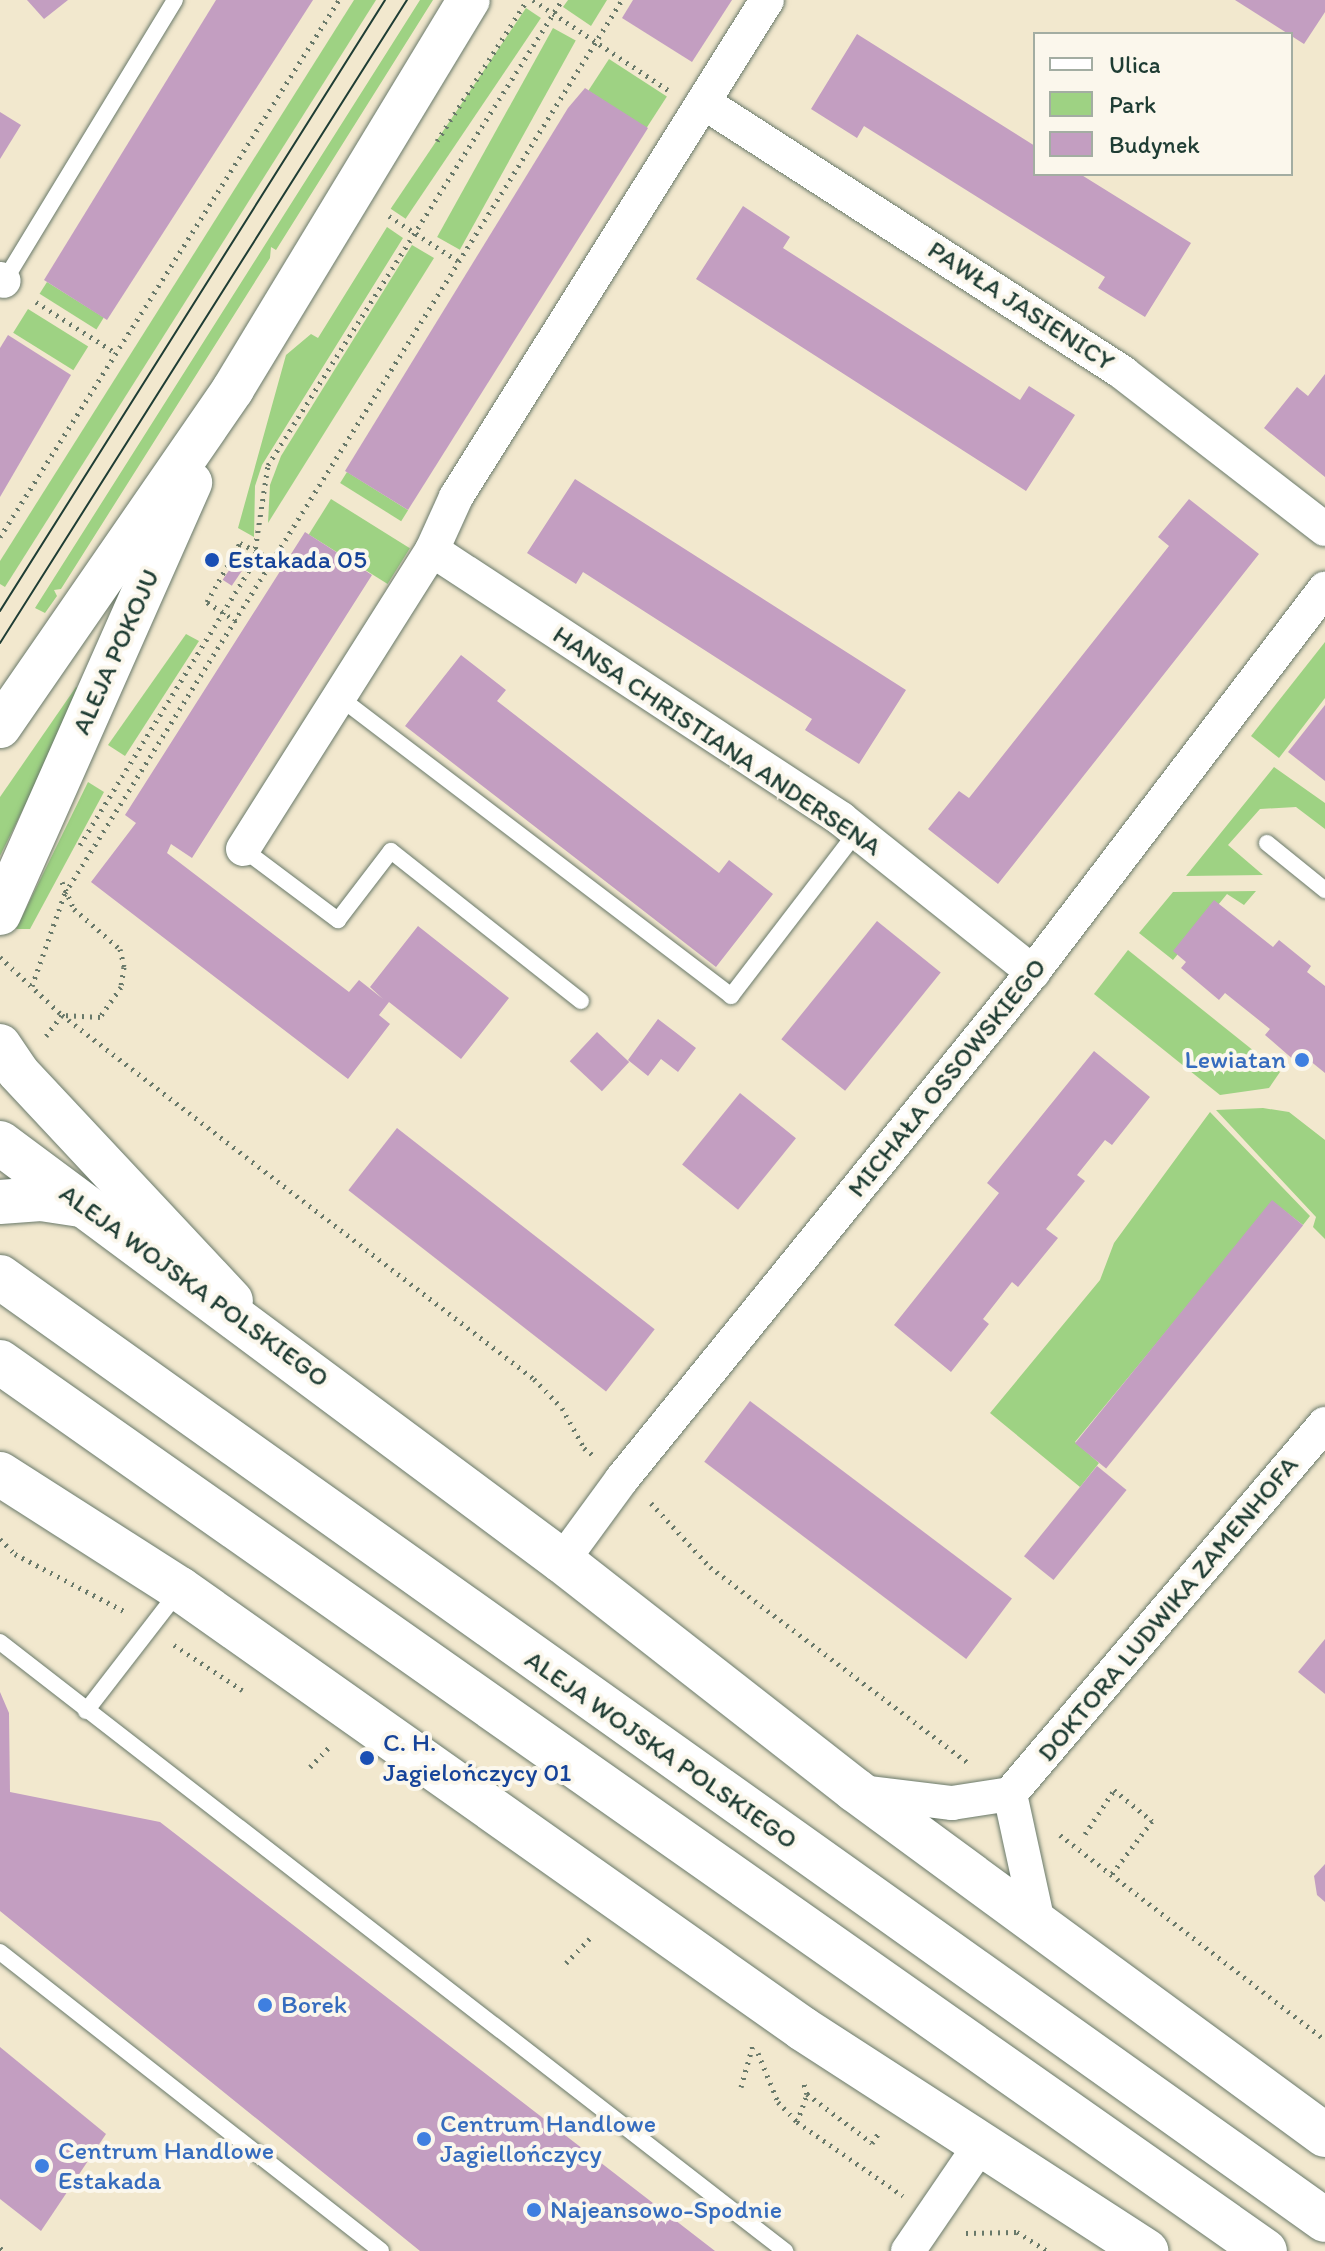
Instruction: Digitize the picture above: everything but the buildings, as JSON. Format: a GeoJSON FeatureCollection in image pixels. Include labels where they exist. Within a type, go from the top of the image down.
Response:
{"type":"FeatureCollection","features":[{"type":"Feature","properties":{"kind":"main road","name":"ALEJA WOJSKA POLSKIEGO"},"geometry":{"type":"LineString","coordinates":[[0,1143],[562,1561],[855,1790],[1325,2135]]}},
{"type":"Feature","properties":{"kind":"main road"},"geometry":{"type":"LineString","coordinates":[[0,1202],[41,1199],[81,1205]]}},
{"type":"Feature","properties":{"kind":"main road","name":"ALEJA WOJSKA POLSKIEGO"},"geometry":{"type":"LineString","coordinates":[[0,1277],[1325,2220]]}},
{"type":"Feature","properties":{"kind":"main road"},"geometry":{"type":"LineString","coordinates":[[0,1362],[1265,2251]]}},
{"type":"Feature","properties":{"kind":"main road"},"geometry":{"type":"LineString","coordinates":[[0,1474],[180,1589],[803,2029],[1146,2251]]}},
{"type":"Feature","properties":{"kind":"street","name":"ALEJA POKOJU"},"geometry":{"type":"LineString","coordinates":[[0,727],[233,389],[469,0]]}},
{"type":"Feature","properties":{"kind":"street"},"geometry":{"type":"LineString","coordinates":[[243,849],[432,550],[456,497],[691,99],[767,0]]}},
{"type":"Feature","properties":{"kind":"street","name":"PAWŁA JASIENICY"},"geometry":{"type":"LineString","coordinates":[[691,99],[1123,373],[1325,529]]}},
{"type":"Feature","properties":{"kind":"street","name":"ALEJA POKOJU"},"geometry":{"type":"LineString","coordinates":[[0,914],[233,389]]}},
{"type":"Feature","properties":{"kind":"street","name":"HANSA CHRISTIANA ANDERSENA"},"geometry":{"type":"LineString","coordinates":[[432,550],[841,819],[1033,972]]}},
{"type":"Feature","properties":{"kind":"street","name":"MICHAŁA OSSOWSKIEGO"},"geometry":{"type":"LineString","coordinates":[[562,1561],[622,1479],[1033,972],[1325,589]]}},
{"type":"Feature","properties":{"kind":"street"},"geometry":{"type":"LineString","coordinates":[[0,1045],[18,1072],[262,1335]]}},
{"type":"Feature","properties":{"kind":"street","name":"DOKTORA LUDWIKA ZAMENHOFA"},"geometry":{"type":"LineString","coordinates":[[1010,1794],[1325,1424]]}},
{"type":"Feature","properties":{"kind":"street"},"geometry":{"type":"LineString","coordinates":[[855,1790],[908,1801],[952,1803],[1010,1794],[1038,1922]]}},
{"type":"Feature","properties":{"kind":"street"},"geometry":{"type":"LineString","coordinates":[[908,2251],[981,2144]]}},
{"type":"Feature","properties":{"kind":"lane"},"geometry":{"type":"LineString","coordinates":[[1,283],[175,0]]}},
{"type":"Feature","properties":{"kind":"lane"},"geometry":{"type":"LineString","coordinates":[[339,697],[731,996],[849,842]]}},
{"type":"Feature","properties":{"kind":"lane"},"geometry":{"type":"LineString","coordinates":[[1267,843],[1325,890]]}},
{"type":"Feature","properties":{"kind":"lane"},"geometry":{"type":"LineString","coordinates":[[243,849],[338,920],[391,851],[581,1001]]}},
{"type":"Feature","properties":{"kind":"lane"},"geometry":{"type":"LineString","coordinates":[[86,1711],[180,1589]]}},
{"type":"Feature","properties":{"kind":"lane"},"geometry":{"type":"LineString","coordinates":[[0,1642],[785,2251]]}},
{"type":"Feature","properties":{"kind":"lane"},"geometry":{"type":"LineString","coordinates":[[0,1952],[381,2251]]}},
{"type":"Feature","properties":{"kind":"path"},"geometry":{"type":"LineString","coordinates":[[0,537],[339,0]]}},
{"type":"Feature","properties":{"kind":"path"},"geometry":{"type":"LineString","coordinates":[[533,0],[691,99]]}},
{"type":"Feature","properties":{"kind":"path"},"geometry":{"type":"LineString","coordinates":[[76,852],[224,613],[257,551],[268,465],[562,0]]}},
{"type":"Feature","properties":{"kind":"path"},"geometry":{"type":"LineString","coordinates":[[32,986],[65,893],[275,561],[622,0]]}},
{"type":"Feature","properties":{"kind":"path"},"geometry":{"type":"LineString","coordinates":[[389,216],[458,261]]}},
{"type":"Feature","properties":{"kind":"path"},"geometry":{"type":"LineString","coordinates":[[1,283],[116,353]]}},
{"type":"Feature","properties":{"kind":"path"},"geometry":{"type":"LineString","coordinates":[[236,621],[207,602],[240,543],[275,561]]}},
{"type":"Feature","properties":{"kind":"path"},"geometry":{"type":"LineString","coordinates":[[62,1015],[100,1017],[121,987],[124,967],[120,949],[74,909],[65,893],[62,880],[68,865]]}},
{"type":"Feature","properties":{"kind":"path"},"geometry":{"type":"LineString","coordinates":[[0,957],[62,1015],[534,1379],[596,1458]]}},
{"type":"Feature","properties":{"kind":"path"},"geometry":{"type":"LineString","coordinates":[[642,1494],[710,1567],[972,1766]]}},
{"type":"Feature","properties":{"kind":"path"},"geometry":{"type":"LineString","coordinates":[[310,1767],[333,1743]]}},
{"type":"Feature","properties":{"kind":"path"},"geometry":{"type":"LineString","coordinates":[[1085,1834],[1114,1790],[1152,1821],[1111,1875]]}},
{"type":"Feature","properties":{"kind":"path"},"geometry":{"type":"LineString","coordinates":[[1057,1833],[1325,2040]]}},
{"type":"Feature","properties":{"kind":"path"},"geometry":{"type":"LineString","coordinates":[[566,1963],[592,1936]]}},
{"type":"Feature","properties":{"kind":"path"},"geometry":{"type":"LineString","coordinates":[[741,2087],[754,2043],[778,2102],[797,2122],[913,2202]]}},
{"type":"Feature","properties":{"kind":"path"},"geometry":{"type":"LineString","coordinates":[[807,2094],[872,2143],[888,2121]]}},
{"type":"Feature","properties":{"kind":"path"},"geometry":{"type":"LineString","coordinates":[[952,2227],[962,2233],[1017,2232],[1048,2251]]}},
{"type":"Feature","properties":{"kind":"green space"},"geometry":{"type":"Polygon","coordinates":[[[354,0],[376,0],[5,587],[0,584],[0,561],[354,0]]]}},
{"type":"Feature","properties":{"kind":"green space"},"geometry":{"type":"Polygon","coordinates":[[[420,0],[433,0],[276,250],[271,247],[270,258],[61,589],[54,590],[57,596],[45,613],[35,608],[420,0]]]}},
{"type":"Feature","properties":{"kind":"green space"},"geometry":{"type":"Polygon","coordinates":[[[568,0],[607,0],[591,26],[563,7],[568,0]]]}},
{"type":"Feature","properties":{"kind":"green space"},"geometry":{"type":"Polygon","coordinates":[[[526,8],[541,18],[406,219],[391,209],[526,8]]]}},
{"type":"Feature","properties":{"kind":"green space"},"geometry":{"type":"Polygon","coordinates":[[[553,28],[576,41],[460,250],[437,237],[553,28]]]}},
{"type":"Feature","properties":{"kind":"green space"},"geometry":{"type":"Polygon","coordinates":[[[609,59],[667,97],[646,128],[588,91],[609,59]]]}},
{"type":"Feature","properties":{"kind":"green space"},"geometry":{"type":"Polygon","coordinates":[[[387,227],[403,238],[262,465],[255,486],[254,537],[238,528],[286,355],[311,334],[318,338],[387,227]]]}},
{"type":"Feature","properties":{"kind":"green space"},"geometry":{"type":"Polygon","coordinates":[[[412,245],[434,258],[268,523],[270,485],[281,456],[412,245]]]}},
{"type":"Feature","properties":{"kind":"green space"},"geometry":{"type":"Polygon","coordinates":[[[47,282],[104,318],[96,329],[40,294],[47,282]]]}},
{"type":"Feature","properties":{"kind":"green space"},"geometry":{"type":"Polygon","coordinates":[[[28,309],[88,347],[73,370],[13,333],[28,309]]]}},
{"type":"Feature","properties":{"kind":"green space"},"geometry":{"type":"Polygon","coordinates":[[[347,472],[408,510],[401,521],[340,483],[347,472]]]}},
{"type":"Feature","properties":{"kind":"green space"},"geometry":{"type":"Polygon","coordinates":[[[331,499],[410,548],[388,584],[309,535],[331,499]]]}},
{"type":"Feature","properties":{"kind":"green space"},"geometry":{"type":"Polygon","coordinates":[[[186,634],[199,641],[125,756],[108,745],[186,634]]]}},
{"type":"Feature","properties":{"kind":"green space"},"geometry":{"type":"Polygon","coordinates":[[[1325,642],[1325,698],[1279,758],[1251,736],[1325,642]]]}},
{"type":"Feature","properties":{"kind":"green space"},"geometry":{"type":"Polygon","coordinates":[[[76,687],[82,690],[0,856],[0,797],[76,687]]]}},
{"type":"Feature","properties":{"kind":"green space"},"geometry":{"type":"Polygon","coordinates":[[[1274,767],[1325,803],[1325,829],[1296,807],[1260,809],[1228,845],[1263,875],[1186,876],[1274,767]]]}},
{"type":"Feature","properties":{"kind":"green space"},"geometry":{"type":"Polygon","coordinates":[[[88,782],[104,792],[30,929],[16,929],[88,782]]]}},
{"type":"Feature","properties":{"kind":"green space"},"geometry":{"type":"Polygon","coordinates":[[[1256,891],[1244,905],[1227,894],[1173,960],[1139,933],[1173,892],[1256,891]]]}},
{"type":"Feature","properties":{"kind":"green space"},"geometry":{"type":"Polygon","coordinates":[[[1128,950],[1280,1072],[1269,1088],[1220,1095],[1094,994],[1128,950]]]}},
{"type":"Feature","properties":{"kind":"green space"},"geometry":{"type":"Polygon","coordinates":[[[1263,1108],[1289,1112],[1325,1140],[1325,1239],[1313,1227],[1316,1217],[1216,1110],[1263,1108]]]}},
{"type":"Feature","properties":{"kind":"green space"},"geometry":{"type":"Polygon","coordinates":[[[1210,1112],[1310,1216],[1303,1225],[1273,1202],[1075,1442],[1099,1463],[1080,1487],[990,1413],[1100,1280],[1114,1243],[1210,1112]]]}},
{"type":"Feature","properties":{"kind":"tram line"},"geometry":{"type":"LineString","coordinates":[[0,611],[385,0]]}},
{"type":"Feature","properties":{"kind":"tram line"},"geometry":{"type":"LineString","coordinates":[[0,643],[407,0]]}},
{"type":"Feature","properties":{"kind":"place","name":"Estakada 05"},"geometry":{"type":"Point","coordinates":[212,560]}},
{"type":"Feature","properties":{"kind":"place","name":"Lewiatan"},"geometry":{"type":"Point","coordinates":[1302,1060]}},
{"type":"Feature","properties":{"kind":"place","name":"C. H. Jagielończycy 01"},"geometry":{"type":"Point","coordinates":[367,1758]}},
{"type":"Feature","properties":{"kind":"place","name":"Borek"},"geometry":{"type":"Point","coordinates":[265,2005]}},
{"type":"Feature","properties":{"kind":"place","name":"Centrum Handlowe Jagiellończycy"},"geometry":{"type":"Point","coordinates":[424,2139]}},
{"type":"Feature","properties":{"kind":"place","name":"Centrum Handlowe Estakada"},"geometry":{"type":"Point","coordinates":[42,2166]}},
{"type":"Feature","properties":{"kind":"place","name":"Najeansowo-Spodnie"},"geometry":{"type":"Point","coordinates":[534,2210]}}]}
